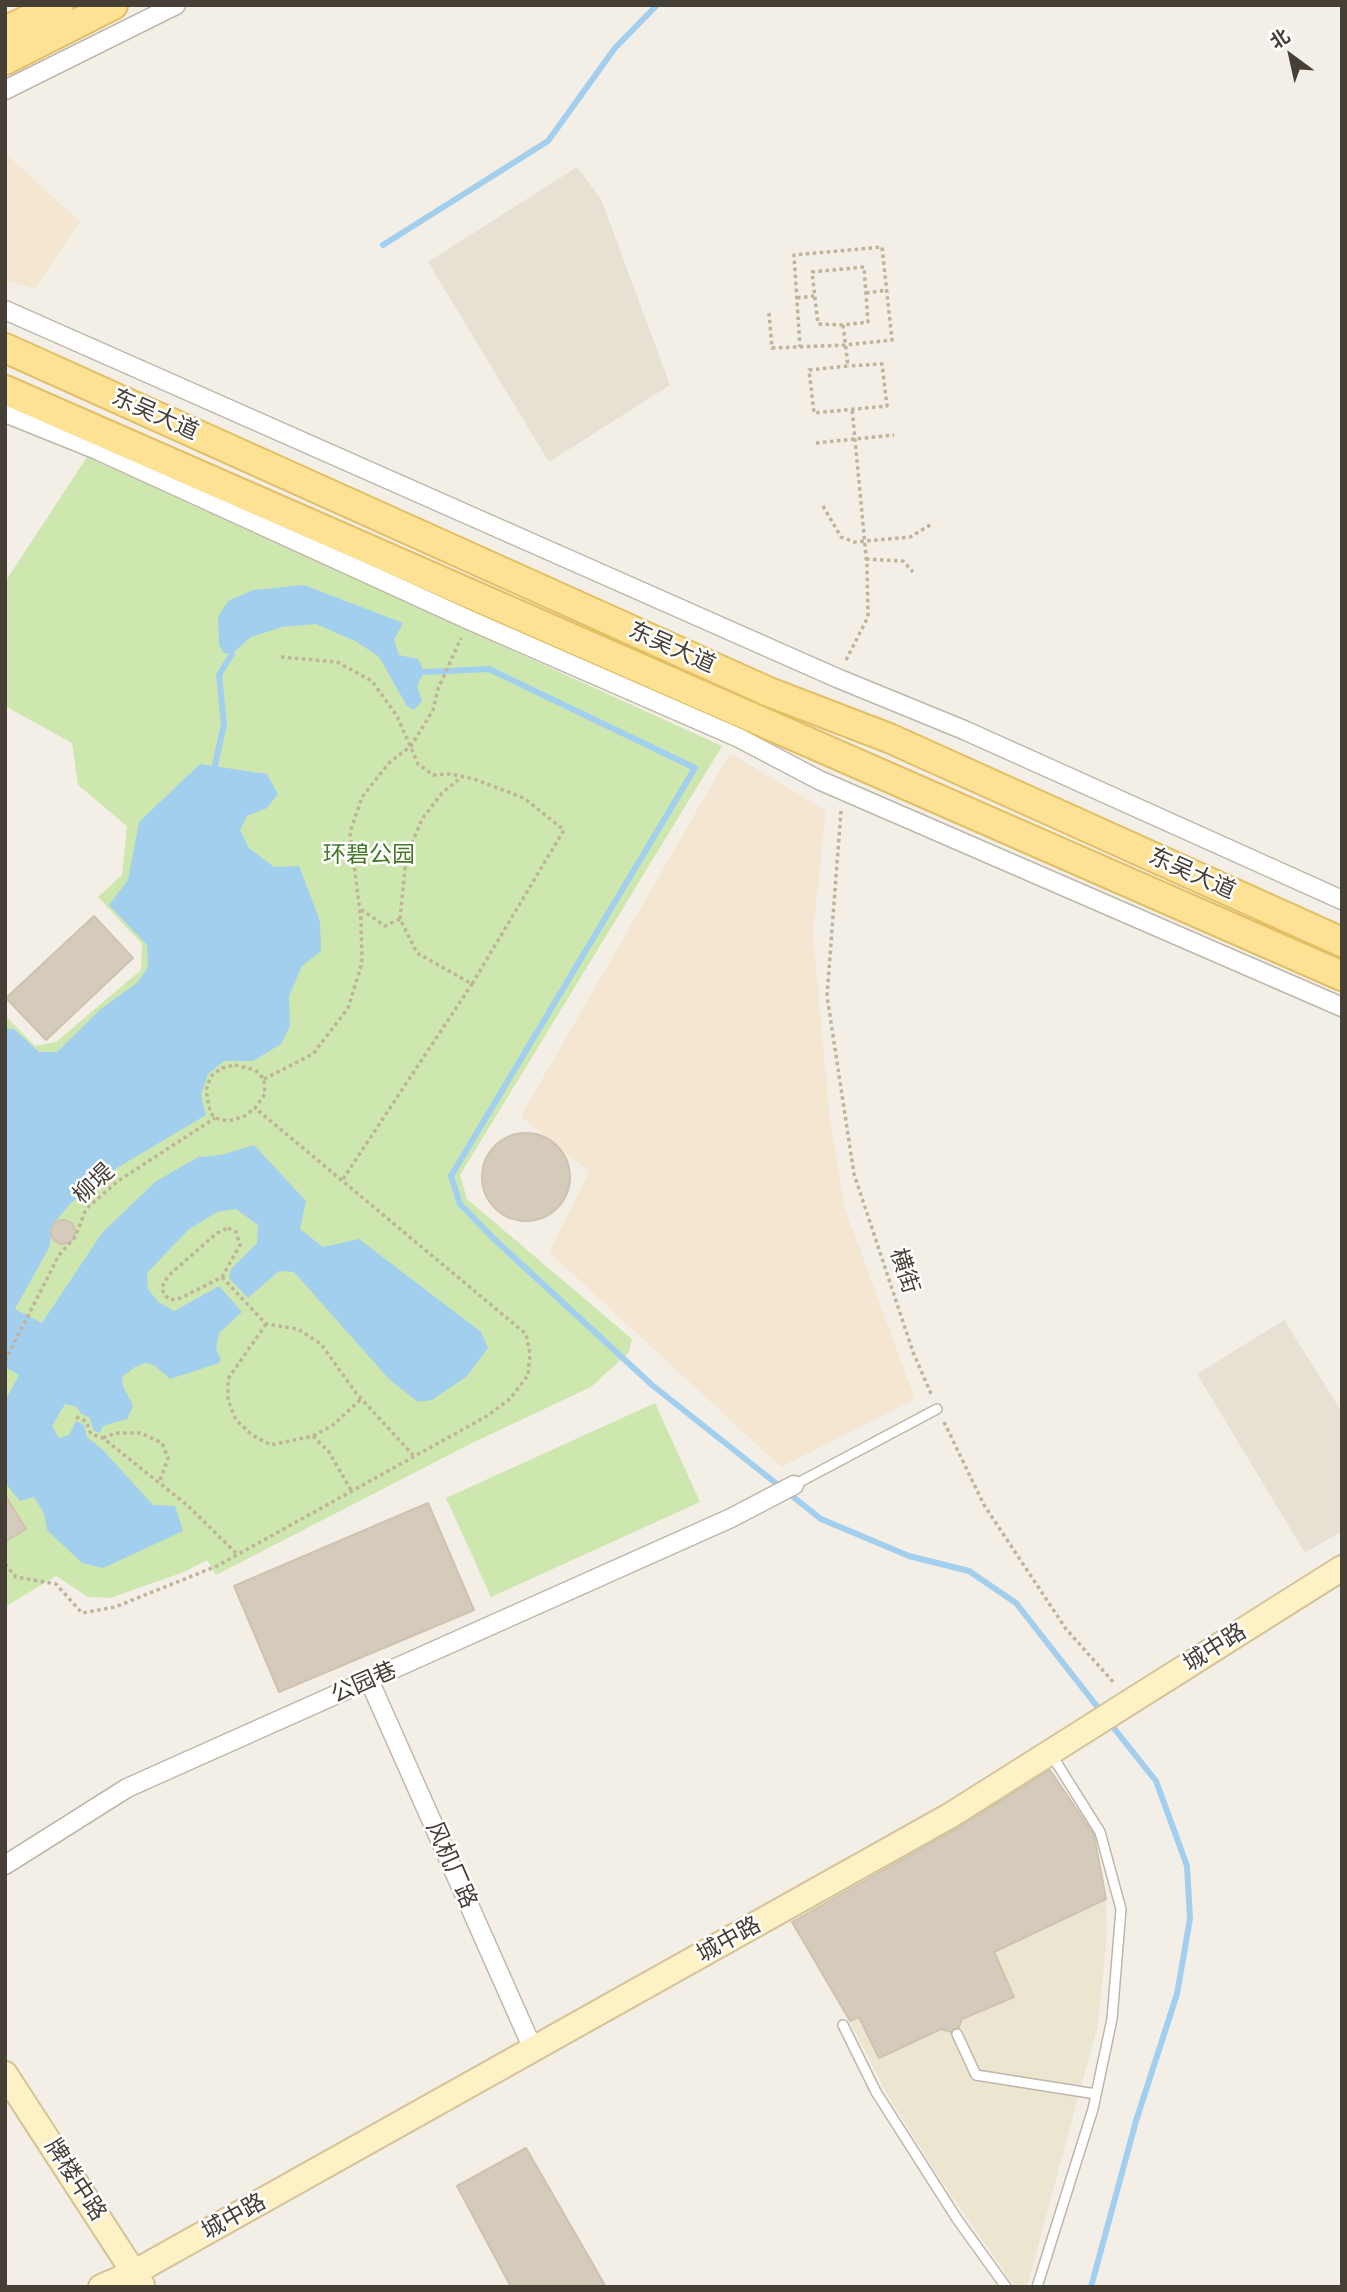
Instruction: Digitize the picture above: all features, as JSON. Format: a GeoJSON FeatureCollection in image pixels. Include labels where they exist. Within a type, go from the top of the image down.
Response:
{"type":"FeatureCollection","features":[{"type":"Feature","properties":{"kind":"main road"},"geometry":{"type":"LineString","coordinates":[[5,32],[58,5]]}},
{"type":"Feature","properties":{"kind":"main road"},"geometry":{"type":"LineString","coordinates":[[5,60],[113,5]]}},
{"type":"Feature","properties":{"kind":"main road","name":"东吴大道"},"geometry":{"type":"LineString","coordinates":[[5,348],[757,687],[889,738],[1342,942]]}},
{"type":"Feature","properties":{"kind":"main road","name":"东吴大道"},"geometry":{"type":"LineString","coordinates":[[5,390],[1342,976]]}},
{"type":"Feature","properties":{"kind":"street"},"geometry":{"type":"LineString","coordinates":[[5,90],[176,5]]}},
{"type":"Feature","properties":{"kind":"street"},"geometry":{"type":"LineString","coordinates":[[5,310],[837,678],[964,730],[1342,900]]}},
{"type":"Feature","properties":{"kind":"street"},"geometry":{"type":"LineString","coordinates":[[5,413],[97,450],[469,620],[739,738],[843,790],[1342,1007]]}},
{"type":"Feature","properties":{"kind":"street","name":"公园巷"},"geometry":{"type":"LineString","coordinates":[[5,1865],[127,1788],[731,1518],[794,1485]]}},
{"type":"Feature","properties":{"kind":"street","name":"城中路"},"geometry":{"type":"LineString","coordinates":[[101,2287],[139,2279],[533,2049],[951,1815],[1342,1568]]}},
{"type":"Feature","properties":{"kind":"street","name":"风机厂路"},"geometry":{"type":"LineString","coordinates":[[369,1680],[533,2049]]}},
{"type":"Feature","properties":{"kind":"street","name":"牌楼中路"},"geometry":{"type":"LineString","coordinates":[[5,2074],[139,2279]]}},
{"type":"Feature","properties":{"kind":"lane"},"geometry":{"type":"LineString","coordinates":[[794,1485],[937,1409]]}},
{"type":"Feature","properties":{"kind":"lane"},"geometry":{"type":"LineString","coordinates":[[1037,2287],[1096,2094],[1112,2019],[1121,1909],[1100,1832],[1050,1753]]}},
{"type":"Feature","properties":{"kind":"lane"},"geometry":{"type":"LineString","coordinates":[[843,2025],[876,2092],[957,2219],[1006,2287]]}},
{"type":"Feature","properties":{"kind":"lane"},"geometry":{"type":"LineString","coordinates":[[957,2034],[976,2075],[1096,2094]]}},
{"type":"Feature","properties":{"kind":"path"},"geometry":{"type":"LineString","coordinates":[[769,313],[772,348],[800,347],[845,345],[892,340],[882,247],[794,255],[800,347]]}},
{"type":"Feature","properties":{"kind":"path"},"geometry":{"type":"LineString","coordinates":[[864,267],[866,293],[868,322],[818,324],[812,272],[864,267]]}},
{"type":"Feature","properties":{"kind":"path"},"geometry":{"type":"LineString","coordinates":[[866,293],[887,290]]}},
{"type":"Feature","properties":{"kind":"path"},"geometry":{"type":"LineString","coordinates":[[797,298],[814,296]]}},
{"type":"Feature","properties":{"kind":"path"},"geometry":{"type":"LineString","coordinates":[[843,325],[848,366]]}},
{"type":"Feature","properties":{"kind":"path"},"geometry":{"type":"LineString","coordinates":[[882,364],[887,406],[814,413],[809,370],[848,366],[882,364]]}},
{"type":"Feature","properties":{"kind":"path"},"geometry":{"type":"LineString","coordinates":[[837,678],[868,617],[865,541],[852,408]]}},
{"type":"Feature","properties":{"kind":"path"},"geometry":{"type":"LineString","coordinates":[[816,443],[894,435]]}},
{"type":"Feature","properties":{"kind":"path"},"geometry":{"type":"LineString","coordinates":[[823,506],[841,537],[853,542],[909,537],[932,524]]}},
{"type":"Feature","properties":{"kind":"path"},"geometry":{"type":"LineString","coordinates":[[866,559],[904,561],[913,572]]}},
{"type":"Feature","properties":{"kind":"path"},"geometry":{"type":"LineString","coordinates":[[281,657],[337,662],[372,681],[397,716],[418,764],[433,775],[463,776],[524,798],[564,830],[472,984],[342,1179]]}},
{"type":"Feature","properties":{"kind":"path"},"geometry":{"type":"LineString","coordinates":[[264,1079],[313,1054],[348,1008],[362,962],[350,832],[362,797],[389,763],[411,746],[433,710],[452,658]]}},
{"type":"Feature","properties":{"kind":"path"},"geometry":{"type":"LineString","coordinates":[[463,776],[442,793],[422,819],[406,858],[400,919],[417,953],[472,984]]}},
{"type":"Feature","properties":{"kind":"path","name":"横街"},"geometry":{"type":"LineString","coordinates":[[843,790],[827,996],[852,1160],[913,1352],[937,1409],[984,1505],[1066,1629],[1124,1706]]}},
{"type":"Feature","properties":{"kind":"path"},"geometry":{"type":"LineString","coordinates":[[359,908],[385,926],[400,919]]}},
{"type":"Feature","properties":{"kind":"path"},"geometry":{"type":"LineString","coordinates":[[235,1065],[255,1070],[264,1079],[265,1094],[256,1108],[243,1117],[228,1121],[215,1118],[206,1100],[211,1076],[222,1068],[235,1065]]}},
{"type":"Feature","properties":{"kind":"path"},"geometry":{"type":"LineString","coordinates":[[5,1564],[16,1577],[56,1584],[82,1613],[115,1607],[216,1566],[486,1416],[510,1399],[528,1375],[530,1353],[526,1334],[256,1108]]}},
{"type":"Feature","properties":{"kind":"path","name":"柳堤"},"geometry":{"type":"LineString","coordinates":[[5,1361],[59,1255],[75,1237],[86,1209],[118,1181],[215,1118]]}},
{"type":"Feature","properties":{"kind":"path"},"geometry":{"type":"LineString","coordinates":[[228,1228],[236,1232],[240,1245],[222,1277],[181,1298],[171,1300],[164,1295],[162,1287],[168,1276],[217,1233],[228,1228]]}},
{"type":"Feature","properties":{"kind":"path"},"geometry":{"type":"LineString","coordinates":[[222,1277],[266,1324],[298,1329],[321,1344],[361,1399],[413,1455]]}},
{"type":"Feature","properties":{"kind":"path"},"geometry":{"type":"LineString","coordinates":[[266,1324],[228,1379],[228,1400],[236,1420],[252,1435],[271,1445],[313,1436],[333,1425],[361,1399]]}},
{"type":"Feature","properties":{"kind":"path"},"geometry":{"type":"LineString","coordinates":[[76,1417],[86,1421],[91,1434],[103,1438],[159,1483],[237,1555]]}},
{"type":"Feature","properties":{"kind":"path"},"geometry":{"type":"LineString","coordinates":[[103,1438],[116,1433],[141,1433],[162,1443],[169,1458],[159,1483]]}},
{"type":"Feature","properties":{"kind":"path"},"geometry":{"type":"LineString","coordinates":[[313,1436],[329,1452],[351,1490]]}},
{"type":"Feature","properties":{"kind":"shaded area"},"geometry":{"type":"Polygon","coordinates":[[[5,153],[80,222],[35,289],[5,280],[5,153]]]}},
{"type":"Feature","properties":{"kind":"shaded area"},"geometry":{"type":"Polygon","coordinates":[[[577,167],[601,199],[670,385],[549,462],[428,262],[577,167]]]}},
{"type":"Feature","properties":{"kind":"shaded area"},"geometry":{"type":"Polygon","coordinates":[[[730,753],[826,811],[813,932],[829,1111],[845,1209],[915,1399],[781,1467],[549,1252],[589,1172],[521,1116],[730,753]]]}},
{"type":"Feature","properties":{"kind":"shaded area"},"geometry":{"type":"Polygon","coordinates":[[[1284,1320],[1342,1412],[1342,1531],[1305,1553],[1197,1374],[1284,1320]]]}},
{"type":"Feature","properties":{"kind":"shaded area"},"geometry":{"type":"Polygon","coordinates":[[[1106,1899],[1107,1936],[1098,2024],[1027,2287],[1015,2287],[939,2178],[887,2094],[850,2022],[1106,1899]]]}},
{"type":"Feature","properties":{"kind":"green space","name":"环碧公园"},"geometry":{"type":"Polygon","coordinates":[[[87,457],[722,746],[460,1175],[467,1199],[632,1339],[629,1352],[591,1387],[472,1443],[216,1575],[207,1560],[184,1572],[110,1598],[88,1597],[56,1576],[5,1607],[5,1015],[35,1046],[56,1042],[141,970],[142,944],[98,897],[122,875],[127,826],[78,785],[72,743],[5,706],[5,582],[87,457]]]}},
{"type":"Feature","properties":{"kind":"green space"},"geometry":{"type":"Polygon","coordinates":[[[655,1403],[700,1502],[491,1597],[446,1498],[655,1403]]]}},
{"type":"Feature","properties":{"kind":"water"},"geometry":{"type":"Polygon","coordinates":[[[304,585],[403,623],[394,640],[399,655],[418,659],[424,672],[417,686],[422,701],[414,710],[407,706],[379,657],[357,642],[316,624],[282,627],[251,637],[232,654],[224,653],[219,645],[218,617],[228,601],[253,590],[304,585]]]}},
{"type":"Feature","properties":{"kind":"water"},"geometry":{"type":"Polygon","coordinates":[[[200,764],[267,774],[278,794],[267,808],[247,816],[240,830],[249,848],[274,867],[299,866],[320,921],[321,951],[302,966],[289,996],[290,1026],[281,1044],[253,1061],[224,1061],[208,1074],[201,1095],[206,1115],[117,1168],[71,1203],[52,1225],[50,1246],[15,1309],[42,1323],[102,1233],[155,1182],[198,1157],[221,1155],[254,1145],[306,1201],[300,1229],[323,1247],[359,1239],[481,1332],[488,1348],[467,1376],[432,1400],[418,1402],[389,1379],[294,1272],[279,1271],[248,1298],[229,1278],[231,1269],[257,1243],[258,1225],[236,1209],[217,1212],[188,1230],[147,1273],[148,1289],[158,1302],[174,1311],[219,1286],[242,1312],[219,1333],[216,1350],[221,1358],[219,1363],[170,1379],[154,1365],[145,1363],[122,1377],[123,1386],[133,1406],[127,1419],[103,1426],[100,1433],[94,1431],[89,1417],[81,1414],[77,1407],[65,1404],[52,1426],[59,1438],[69,1435],[76,1421],[84,1425],[87,1437],[102,1449],[153,1505],[175,1506],[183,1531],[103,1568],[82,1563],[47,1530],[44,1513],[34,1497],[20,1501],[5,1483],[5,1401],[19,1375],[5,1367],[5,1028],[14,1029],[39,1052],[57,1052],[101,1009],[138,982],[148,967],[147,945],[109,905],[128,880],[139,822],[200,764]]]}},
{"type":"Feature","properties":{"kind":"building"},"geometry":{"type":"Polygon","coordinates":[[[94,916],[133,958],[46,1040],[6,998],[94,916]]]}},
{"type":"Feature","properties":{"kind":"building"},"geometry":{"type":"Polygon","coordinates":[[[526,1133],[543,1136],[557,1146],[567,1160],[570,1177],[567,1194],[557,1208],[543,1218],[526,1221],[509,1218],[495,1208],[485,1194],[482,1177],[485,1160],[495,1146],[509,1136],[526,1133]]]}},
{"type":"Feature","properties":{"kind":"building"},"geometry":{"type":"Polygon","coordinates":[[[63,1220],[72,1223],[75,1232],[72,1241],[63,1244],[54,1241],[51,1232],[54,1223],[63,1220]]]}},
{"type":"Feature","properties":{"kind":"building"},"geometry":{"type":"Polygon","coordinates":[[[5,1495],[26,1529],[5,1542],[5,1495]]]}},
{"type":"Feature","properties":{"kind":"building"},"geometry":{"type":"Polygon","coordinates":[[[428,1503],[474,1610],[279,1692],[234,1586],[428,1503]]]}},
{"type":"Feature","properties":{"kind":"building"},"geometry":{"type":"Polygon","coordinates":[[[1050,1770],[1094,1835],[1106,1899],[994,1952],[1014,1997],[962,2019],[959,2027],[951,2032],[941,2029],[879,2058],[859,2017],[850,2021],[792,1922],[958,1828],[1050,1770]]]}},
{"type":"Feature","properties":{"kind":"building"},"geometry":{"type":"Polygon","coordinates":[[[526,2148],[606,2287],[511,2287],[457,2186],[526,2148]]]}},
{"type":"Feature","properties":{"kind":"waterway"},"geometry":{"type":"LineString","coordinates":[[383,245],[548,141],[615,48],[657,5]]}},
{"type":"Feature","properties":{"kind":"waterway"},"geometry":{"type":"LineString","coordinates":[[215,765],[224,724],[219,675],[232,654]]}},
{"type":"Feature","properties":{"kind":"waterway"},"geometry":{"type":"LineString","coordinates":[[424,672],[489,669],[695,768],[451,1176],[460,1204],[493,1238],[652,1385],[821,1519],[909,1556],[969,1571],[1016,1603],[1103,1714]]}},
{"type":"Feature","properties":{"kind":"waterway"},"geometry":{"type":"LineString","coordinates":[[1091,2287],[1136,2121],[1177,1994],[1190,1919],[1187,1866],[1156,1781],[1109,1722]]}}]}
